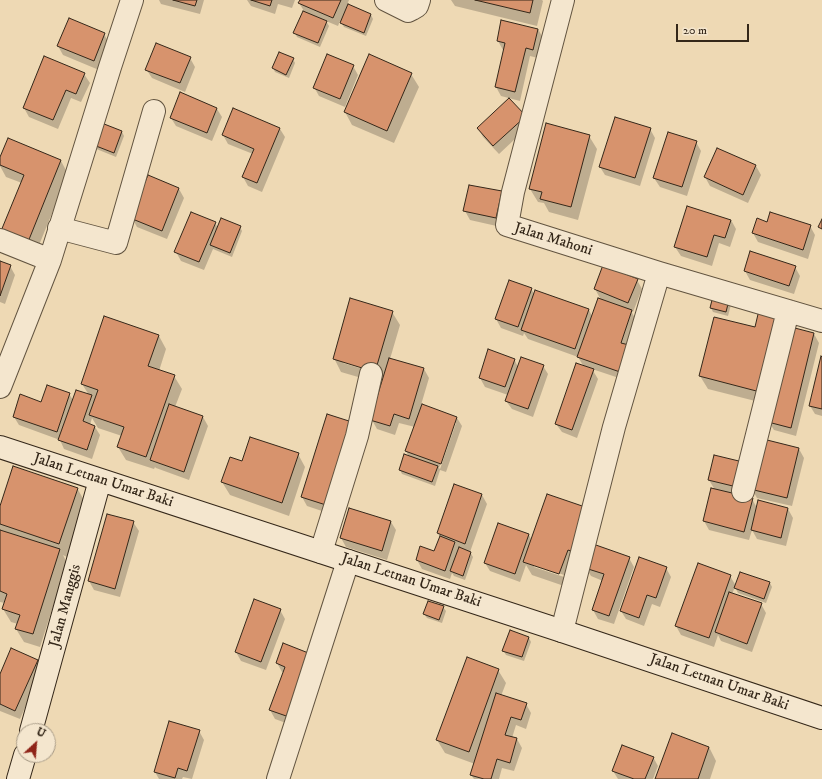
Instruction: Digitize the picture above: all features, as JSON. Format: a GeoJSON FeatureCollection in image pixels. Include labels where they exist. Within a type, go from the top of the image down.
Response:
{"type":"FeatureCollection","features":[{"type":"Feature","properties":{"kind":"street"},"geometry":{"type":"LineString","coordinates":[[0,387],[50,260],[132,0]]}},
{"type":"Feature","properties":{"kind":"street"},"geometry":{"type":"LineString","coordinates":[[386,0],[408,11],[417,6],[419,0]]}},
{"type":"Feature","properties":{"kind":"street","name":"Jalan Mahoni"},"geometry":{"type":"LineString","coordinates":[[563,0],[513,192],[507,225],[659,273],[822,321]]}},
{"type":"Feature","properties":{"kind":"street"},"geometry":{"type":"LineString","coordinates":[[59,228],[116,243],[154,112]]}},
{"type":"Feature","properties":{"kind":"street"},"geometry":{"type":"LineString","coordinates":[[0,240],[50,260]]}},
{"type":"Feature","properties":{"kind":"street"},"geometry":{"type":"LineString","coordinates":[[562,631],[614,427],[659,273]]}},
{"type":"Feature","properties":{"kind":"street"},"geometry":{"type":"LineString","coordinates":[[743,491],[788,311]]}},
{"type":"Feature","properties":{"kind":"street"},"geometry":{"type":"LineString","coordinates":[[321,552],[357,436],[371,374]]}},
{"type":"Feature","properties":{"kind":"street","name":"Jalan Letnan Umar Baki"},"geometry":{"type":"LineString","coordinates":[[0,447],[562,631],[822,718]]}},
{"type":"Feature","properties":{"kind":"street","name":"Jalan Manggis"},"geometry":{"type":"LineString","coordinates":[[33,723],[100,480]]}},
{"type":"Feature","properties":{"kind":"street"},"geometry":{"type":"LineString","coordinates":[[278,779],[348,561]]}},
{"type":"Feature","properties":{"kind":"street"},"geometry":{"type":"LineString","coordinates":[[18,779],[23,763]]}},
{"type":"Feature","properties":{"kind":"building"},"geometry":{"type":"Polygon","coordinates":[[[173,0],[197,0],[195,6],[173,0]]]}},
{"type":"Feature","properties":{"kind":"building"},"geometry":{"type":"Polygon","coordinates":[[[251,0],[272,0],[270,6],[251,0]]]}},
{"type":"Feature","properties":{"kind":"building"},"geometry":{"type":"Polygon","coordinates":[[[300,0],[341,0],[333,18],[298,3],[300,0]]]}},
{"type":"Feature","properties":{"kind":"building"},"geometry":{"type":"Polygon","coordinates":[[[475,0],[533,0],[530,13],[475,0]]]}},
{"type":"Feature","properties":{"kind":"building"},"geometry":{"type":"Polygon","coordinates":[[[348,4],[371,14],[364,33],[340,23],[348,4]]]}},
{"type":"Feature","properties":{"kind":"building"},"geometry":{"type":"Polygon","coordinates":[[[303,11],[327,21],[318,43],[293,33],[303,11]]]}},
{"type":"Feature","properties":{"kind":"building"},"geometry":{"type":"Polygon","coordinates":[[[69,18],[105,33],[94,61],[57,46],[69,18]]]}},
{"type":"Feature","properties":{"kind":"building"},"geometry":{"type":"Polygon","coordinates":[[[501,20],[538,29],[533,50],[526,48],[515,92],[495,87],[505,43],[497,41],[501,20]]]}},
{"type":"Feature","properties":{"kind":"building"},"geometry":{"type":"Polygon","coordinates":[[[156,43],[191,57],[180,83],[145,70],[156,43]]]}},
{"type":"Feature","properties":{"kind":"building"},"geometry":{"type":"Polygon","coordinates":[[[279,52],[294,58],[286,75],[272,68],[279,52]]]}},
{"type":"Feature","properties":{"kind":"building"},"geometry":{"type":"Polygon","coordinates":[[[327,54],[354,65],[340,99],[313,88],[327,54]]]}},
{"type":"Feature","properties":{"kind":"building"},"geometry":{"type":"Polygon","coordinates":[[[369,54],[412,73],[387,131],[344,112],[369,54]]]}},
{"type":"Feature","properties":{"kind":"building"},"geometry":{"type":"Polygon","coordinates":[[[44,56],[85,73],[76,94],[66,90],[53,120],[23,108],[44,56]]]}},
{"type":"Feature","properties":{"kind":"building"},"geometry":{"type":"Polygon","coordinates":[[[180,92],[217,108],[207,133],[170,118],[180,92]]]}},
{"type":"Feature","properties":{"kind":"building"},"geometry":{"type":"Polygon","coordinates":[[[509,98],[526,116],[493,146],[477,128],[509,98]]]}},
{"type":"Feature","properties":{"kind":"building"},"geometry":{"type":"Polygon","coordinates":[[[233,108],[280,128],[257,183],[242,177],[254,149],[222,135],[233,108]]]}},
{"type":"Feature","properties":{"kind":"building"},"geometry":{"type":"Polygon","coordinates":[[[615,117],[651,128],[635,178],[599,167],[615,117]]]}},
{"type":"Feature","properties":{"kind":"building"},"geometry":{"type":"Polygon","coordinates":[[[99,122],[122,131],[114,153],[91,144],[99,122]]]}},
{"type":"Feature","properties":{"kind":"building"},"geometry":{"type":"Polygon","coordinates":[[[546,123],[590,135],[571,207],[540,199],[542,192],[529,189],[546,123]]]}},
{"type":"Feature","properties":{"kind":"building"},"geometry":{"type":"Polygon","coordinates":[[[668,132],[697,141],[682,187],[653,178],[668,132]]]}},
{"type":"Feature","properties":{"kind":"building"},"geometry":{"type":"Polygon","coordinates":[[[8,138],[61,160],[28,242],[1,231],[24,175],[0,165],[0,157],[8,138]]]}},
{"type":"Feature","properties":{"kind":"building"},"geometry":{"type":"Polygon","coordinates":[[[717,148],[756,165],[743,195],[704,177],[717,148]]]}},
{"type":"Feature","properties":{"kind":"building"},"geometry":{"type":"Polygon","coordinates":[[[148,175],[179,188],[162,231],[130,218],[148,175]]]}},
{"type":"Feature","properties":{"kind":"building"},"geometry":{"type":"Polygon","coordinates":[[[469,185],[502,191],[496,218],[463,211],[469,185]]]}},
{"type":"Feature","properties":{"kind":"building"},"geometry":{"type":"Polygon","coordinates":[[[687,206],[731,220],[725,238],[714,235],[707,257],[674,247],[687,206]]]}},
{"type":"Feature","properties":{"kind":"building"},"geometry":{"type":"Polygon","coordinates":[[[191,212],[216,222],[199,262],[174,252],[191,212]]]}},
{"type":"Feature","properties":{"kind":"building"},"geometry":{"type":"Polygon","coordinates":[[[770,212],[811,225],[803,250],[752,233],[757,218],[767,222],[770,212]]]}},
{"type":"Feature","properties":{"kind":"building"},"geometry":{"type":"Polygon","coordinates":[[[221,218],[241,226],[230,253],[210,245],[221,218]]]}},
{"type":"Feature","properties":{"kind":"building"},"geometry":{"type":"Polygon","coordinates":[[[822,219],[822,229],[818,227],[822,219]]]}},
{"type":"Feature","properties":{"kind":"building"},"geometry":{"type":"Polygon","coordinates":[[[750,251],[796,266],[789,286],[744,271],[750,251]]]}},
{"type":"Feature","properties":{"kind":"building"},"geometry":{"type":"Polygon","coordinates":[[[0,261],[11,265],[0,296],[0,261]]]}},
{"type":"Feature","properties":{"kind":"building"},"geometry":{"type":"Polygon","coordinates":[[[603,265],[638,279],[628,303],[594,289],[603,265]]]}},
{"type":"Feature","properties":{"kind":"building"},"geometry":{"type":"Polygon","coordinates":[[[509,280],[532,288],[518,327],[495,319],[509,280]]]}},
{"type":"Feature","properties":{"kind":"building"},"geometry":{"type":"Polygon","coordinates":[[[535,290],[589,309],[575,349],[521,330],[535,290]]]}},
{"type":"Feature","properties":{"kind":"building"},"geometry":{"type":"Polygon","coordinates":[[[714,292],[730,296],[726,312],[710,308],[714,292]]]}},
{"type":"Feature","properties":{"kind":"building"},"geometry":{"type":"Polygon","coordinates":[[[350,298],[393,311],[375,372],[333,359],[350,298]]]}},
{"type":"Feature","properties":{"kind":"building"},"geometry":{"type":"Polygon","coordinates":[[[598,298],[632,310],[621,343],[629,345],[620,372],[577,357],[598,298]]]}},
{"type":"Feature","properties":{"kind":"building"},"geometry":{"type":"Polygon","coordinates":[[[759,310],[783,316],[764,393],[699,376],[714,317],[755,327],[759,310]]]}},
{"type":"Feature","properties":{"kind":"building"},"geometry":{"type":"Polygon","coordinates":[[[104,316],[159,335],[148,366],[175,375],[146,457],[117,447],[124,427],[89,415],[98,390],[81,384],[104,316]]]}},
{"type":"Feature","properties":{"kind":"building"},"geometry":{"type":"Polygon","coordinates":[[[791,327],[814,333],[791,428],[768,422],[791,327]]]}},
{"type":"Feature","properties":{"kind":"building"},"geometry":{"type":"Polygon","coordinates":[[[488,349],[515,359],[505,387],[479,378],[488,349]]]}},
{"type":"Feature","properties":{"kind":"building"},"geometry":{"type":"Polygon","coordinates":[[[821,356],[822,357],[822,409],[809,406],[821,356]]]}},
{"type":"Feature","properties":{"kind":"building"},"geometry":{"type":"Polygon","coordinates":[[[521,357],[544,365],[528,409],[505,401],[521,357]]]}},
{"type":"Feature","properties":{"kind":"building"},"geometry":{"type":"Polygon","coordinates":[[[389,358],[424,368],[409,419],[394,414],[390,426],[370,420],[389,358]]]}},
{"type":"Feature","properties":{"kind":"building"},"geometry":{"type":"Polygon","coordinates":[[[576,363],[594,369],[572,430],[555,424],[576,363]]]}},
{"type":"Feature","properties":{"kind":"building"},"geometry":{"type":"Polygon","coordinates":[[[47,385],[70,393],[57,432],[13,417],[20,394],[41,402],[47,385]]]}},
{"type":"Feature","properties":{"kind":"building"},"geometry":{"type":"Polygon","coordinates":[[[76,390],[92,395],[83,421],[95,426],[87,450],[58,440],[76,390]]]}},
{"type":"Feature","properties":{"kind":"building"},"geometry":{"type":"Polygon","coordinates":[[[169,404],[203,416],[184,472],[150,460],[169,404]]]}},
{"type":"Feature","properties":{"kind":"building"},"geometry":{"type":"Polygon","coordinates":[[[422,404],[457,417],[441,464],[405,451],[422,404]]]}},
{"type":"Feature","properties":{"kind":"building"},"geometry":{"type":"Polygon","coordinates":[[[327,414],[352,422],[326,505],[301,497],[327,414]]]}},
{"type":"Feature","properties":{"kind":"building"},"geometry":{"type":"Polygon","coordinates":[[[250,437],[299,453],[282,503],[221,482],[230,457],[242,461],[250,437]]]}},
{"type":"Feature","properties":{"kind":"building"},"geometry":{"type":"Polygon","coordinates":[[[763,439],[799,448],[787,498],[750,489],[763,439]]]}},
{"type":"Feature","properties":{"kind":"building"},"geometry":{"type":"Polygon","coordinates":[[[404,454],[438,466],[432,482],[399,470],[404,454]]]}},
{"type":"Feature","properties":{"kind":"building"},"geometry":{"type":"Polygon","coordinates":[[[714,455],[743,462],[737,487],[708,480],[714,455]]]}},
{"type":"Feature","properties":{"kind":"building"},"geometry":{"type":"Polygon","coordinates":[[[13,466],[78,488],[59,544],[0,524],[0,506],[13,466]]]}},
{"type":"Feature","properties":{"kind":"building"},"geometry":{"type":"Polygon","coordinates":[[[454,484],[482,494],[465,544],[437,533],[454,484]]]}},
{"type":"Feature","properties":{"kind":"building"},"geometry":{"type":"Polygon","coordinates":[[[711,488],[753,498],[744,532],[703,521],[711,488]]]}},
{"type":"Feature","properties":{"kind":"building"},"geometry":{"type":"Polygon","coordinates":[[[547,494],[591,509],[576,553],[568,550],[559,574],[523,562],[547,494]]]}},
{"type":"Feature","properties":{"kind":"building"},"geometry":{"type":"Polygon","coordinates":[[[758,500],[788,508],[781,538],[751,530],[758,500]]]}},
{"type":"Feature","properties":{"kind":"building"},"geometry":{"type":"Polygon","coordinates":[[[349,508],[391,521],[382,551],[340,538],[349,508]]]}},
{"type":"Feature","properties":{"kind":"building"},"geometry":{"type":"Polygon","coordinates":[[[107,514],[134,521],[115,589],[88,581],[107,514]]]}},
{"type":"Feature","properties":{"kind":"building"},"geometry":{"type":"Polygon","coordinates":[[[498,523],[529,534],[515,574],[484,563],[498,523]]]}},
{"type":"Feature","properties":{"kind":"building"},"geometry":{"type":"Polygon","coordinates":[[[0,530],[60,549],[33,634],[15,629],[20,615],[2,609],[7,594],[0,591],[0,530]]]}},
{"type":"Feature","properties":{"kind":"building"},"geometry":{"type":"Polygon","coordinates":[[[440,536],[455,542],[445,571],[416,560],[420,546],[434,551],[440,536]]]}},
{"type":"Feature","properties":{"kind":"building"},"geometry":{"type":"Polygon","coordinates":[[[593,544],[630,557],[609,616],[592,610],[604,574],[585,568],[593,544]]]}},
{"type":"Feature","properties":{"kind":"building"},"geometry":{"type":"Polygon","coordinates":[[[459,547],[471,552],[463,576],[450,571],[459,547]]]}},
{"type":"Feature","properties":{"kind":"building"},"geometry":{"type":"Polygon","coordinates":[[[639,557],[667,567],[656,598],[647,595],[639,618],[620,611],[639,557]]]}},
{"type":"Feature","properties":{"kind":"building"},"geometry":{"type":"Polygon","coordinates":[[[698,563],[731,575],[709,638],[675,626],[698,563]]]}},
{"type":"Feature","properties":{"kind":"building"},"geometry":{"type":"Polygon","coordinates":[[[740,572],[770,582],[764,599],[734,588],[740,572]]]}},
{"type":"Feature","properties":{"kind":"building"},"geometry":{"type":"Polygon","coordinates":[[[729,592],[762,603],[747,644],[715,632],[729,592]]]}},
{"type":"Feature","properties":{"kind":"building"},"geometry":{"type":"Polygon","coordinates":[[[254,599],[281,609],[261,662],[235,652],[254,599]]]}},
{"type":"Feature","properties":{"kind":"building"},"geometry":{"type":"Polygon","coordinates":[[[428,601],[444,606],[439,620],[423,614],[428,601]]]}},
{"type":"Feature","properties":{"kind":"building"},"geometry":{"type":"Polygon","coordinates":[[[510,630],[529,637],[522,657],[502,651],[510,630]]]}},
{"type":"Feature","properties":{"kind":"building"},"geometry":{"type":"Polygon","coordinates":[[[283,643],[316,656],[292,718],[269,710],[285,667],[276,663],[283,643]]]}},
{"type":"Feature","properties":{"kind":"building"},"geometry":{"type":"Polygon","coordinates":[[[11,648],[38,660],[15,711],[0,704],[0,674],[11,648]]]}},
{"type":"Feature","properties":{"kind":"building"},"geometry":{"type":"Polygon","coordinates":[[[467,657],[499,669],[469,752],[436,740],[467,657]]]}},
{"type":"Feature","properties":{"kind":"building"},"geometry":{"type":"Polygon","coordinates":[[[496,693],[527,703],[521,720],[511,717],[505,735],[517,738],[510,763],[497,759],[491,779],[484,779],[470,775],[496,693]]]}},
{"type":"Feature","properties":{"kind":"building"},"geometry":{"type":"Polygon","coordinates":[[[169,721],[200,730],[187,771],[178,768],[175,778],[154,772],[169,721]]]}},
{"type":"Feature","properties":{"kind":"building"},"geometry":{"type":"Polygon","coordinates":[[[672,733],[709,747],[698,779],[655,779],[672,733]]]}},
{"type":"Feature","properties":{"kind":"building"},"geometry":{"type":"Polygon","coordinates":[[[622,745],[654,757],[645,779],[634,779],[612,771],[622,745]]]}}]}
